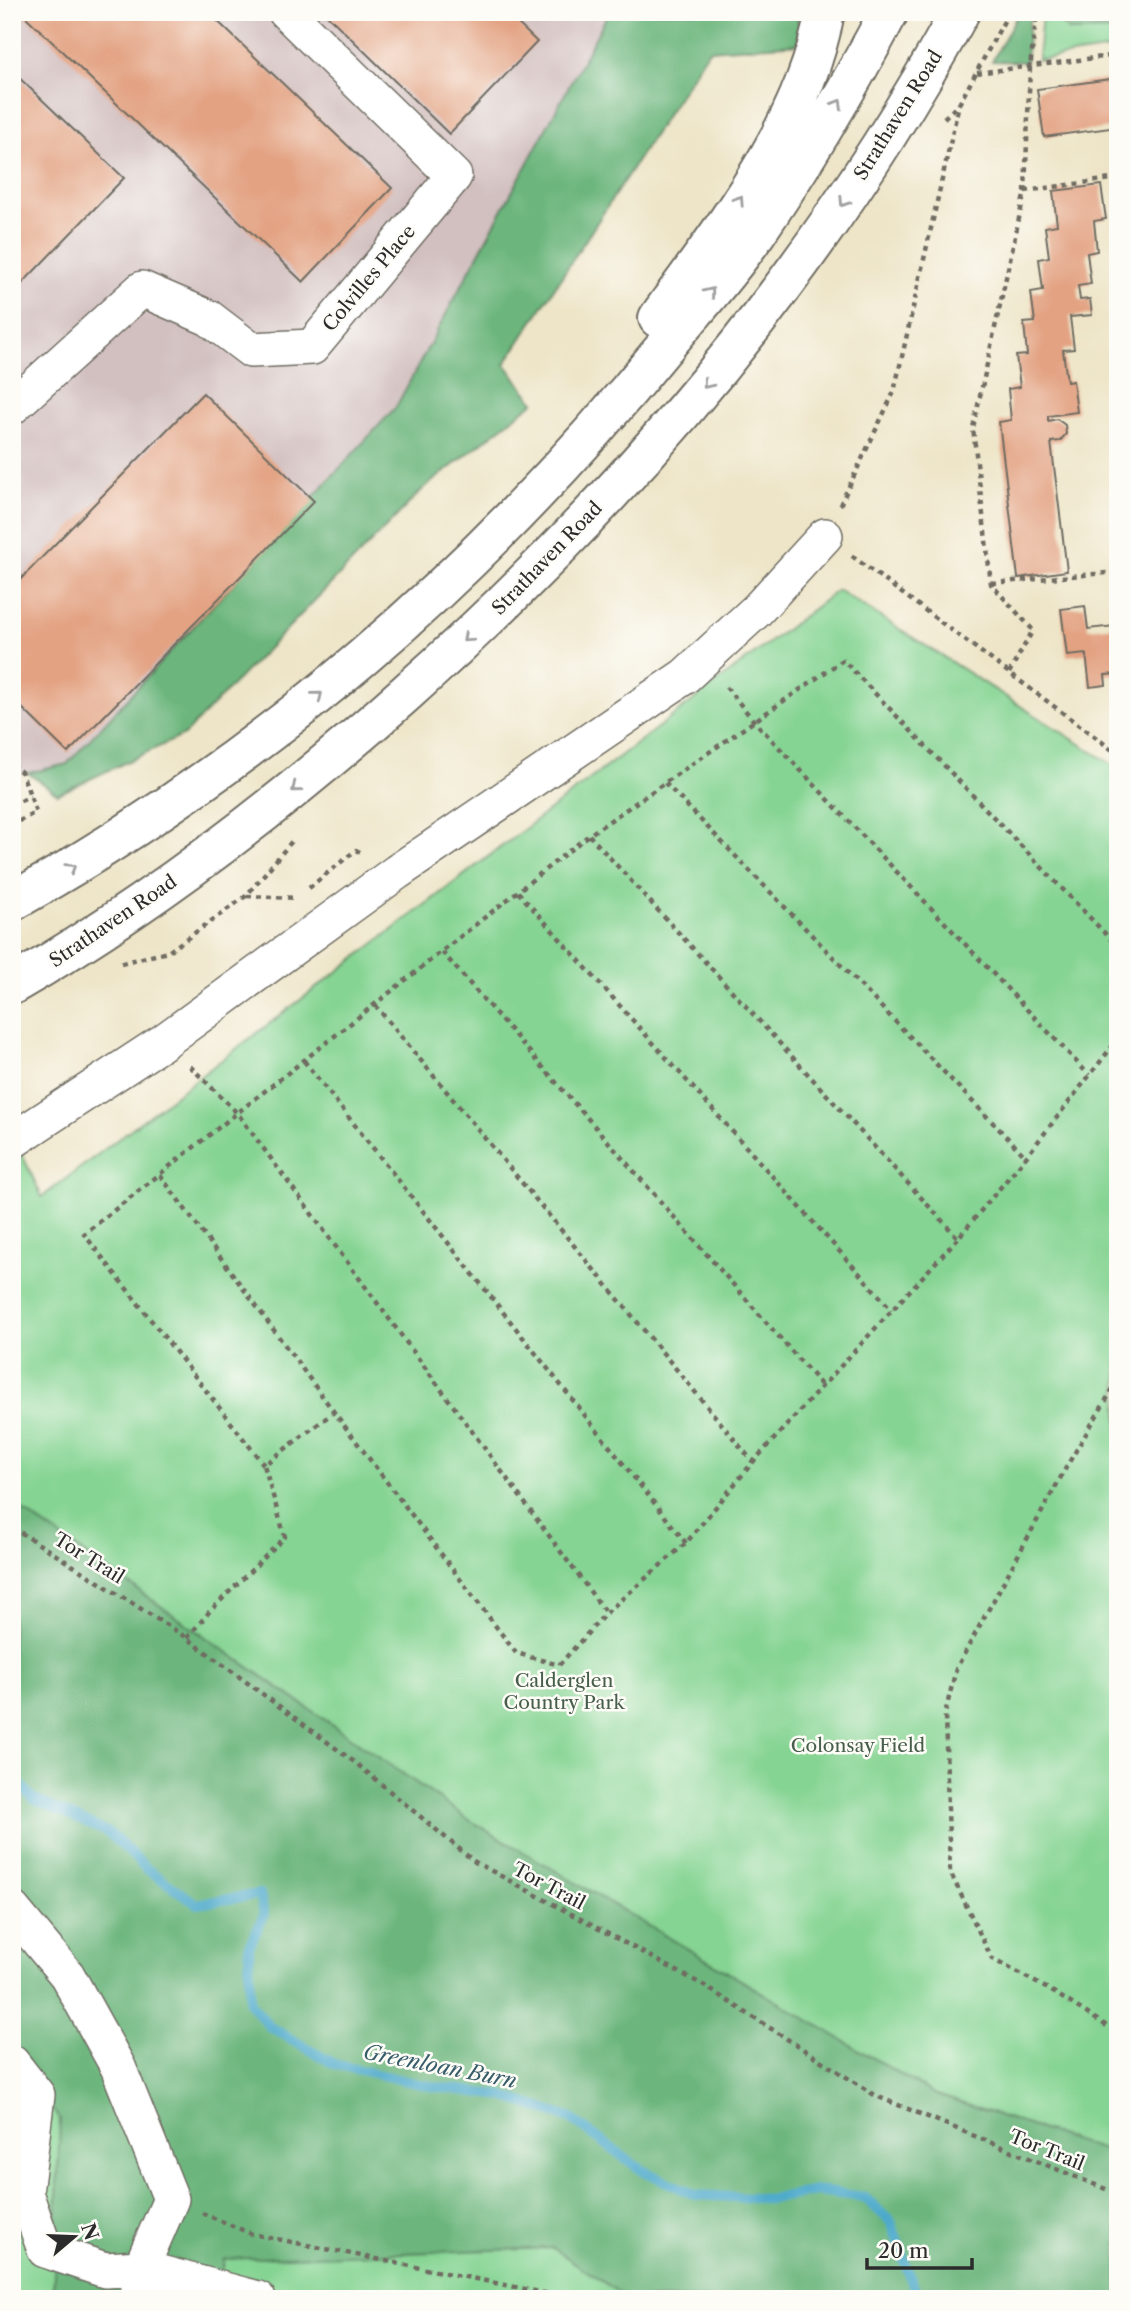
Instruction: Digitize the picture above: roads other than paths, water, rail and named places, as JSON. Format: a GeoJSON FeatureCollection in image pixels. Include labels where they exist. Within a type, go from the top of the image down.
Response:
{"type":"FeatureCollection","features":[{"type":"Feature","properties":{"kind":"main road"},"geometry":{"type":"LineString","coordinates":[[533,498],[711,243],[779,138],[803,89],[819,44],[825,12]]}},
{"type":"Feature","properties":{"kind":"main road"},"geometry":{"type":"LineString","coordinates":[[12,902],[161,811],[260,741],[406,622],[470,563],[623,398],[749,244],[845,94],[889,12]]}},
{"type":"Feature","properties":{"kind":"main road","name":"Strathaven Road"},"geometry":{"type":"LineString","coordinates":[[12,985],[92,938],[276,804],[346,747],[444,660],[502,607],[565,543],[688,407],[793,273],[861,175],[960,12]]}},
{"type":"Feature","properties":{"kind":"street","name":"Colvilles Place"},"geometry":{"type":"LineString","coordinates":[[12,407],[142,289],[209,318],[251,350],[312,346],[454,176],[286,12]]}},
{"type":"Feature","properties":{"kind":"street"},"geometry":{"type":"LineString","coordinates":[[12,1141],[163,1042],[397,872],[685,676],[757,610],[825,536]]}},
{"type":"Feature","properties":{"kind":"street"},"geometry":{"type":"LineString","coordinates":[[12,1909],[67,1975],[118,2067],[171,2199],[139,2283]]}},
{"type":"Feature","properties":{"kind":"street"},"geometry":{"type":"LineString","coordinates":[[12,2063],[37,2095],[25,2193],[45,2250],[139,2283],[258,2299]]}},
{"type":"Feature","properties":{"kind":"waterway","name":"Greenloan Burn"},"geometry":{"type":"LineString","coordinates":[[12,1775],[33,1799],[109,1833],[147,1869],[197,1904],[260,1894],[264,1915],[249,1947],[250,2003],[269,2026],[334,2064],[424,2085],[503,2096],[570,2118],[640,2169],[695,2195],[771,2199],[817,2191],[864,2197],[891,2222],[918,2299]]}},
{"type":"Feature","properties":{"kind":"park label","name":"Calderglen Country Park"},"geometry":{"type":"Point","coordinates":[564,1691]}},
{"type":"Feature","properties":{"kind":"park label","name":"Colonsay Field"},"geometry":{"type":"Point","coordinates":[858,1745]}}]}
